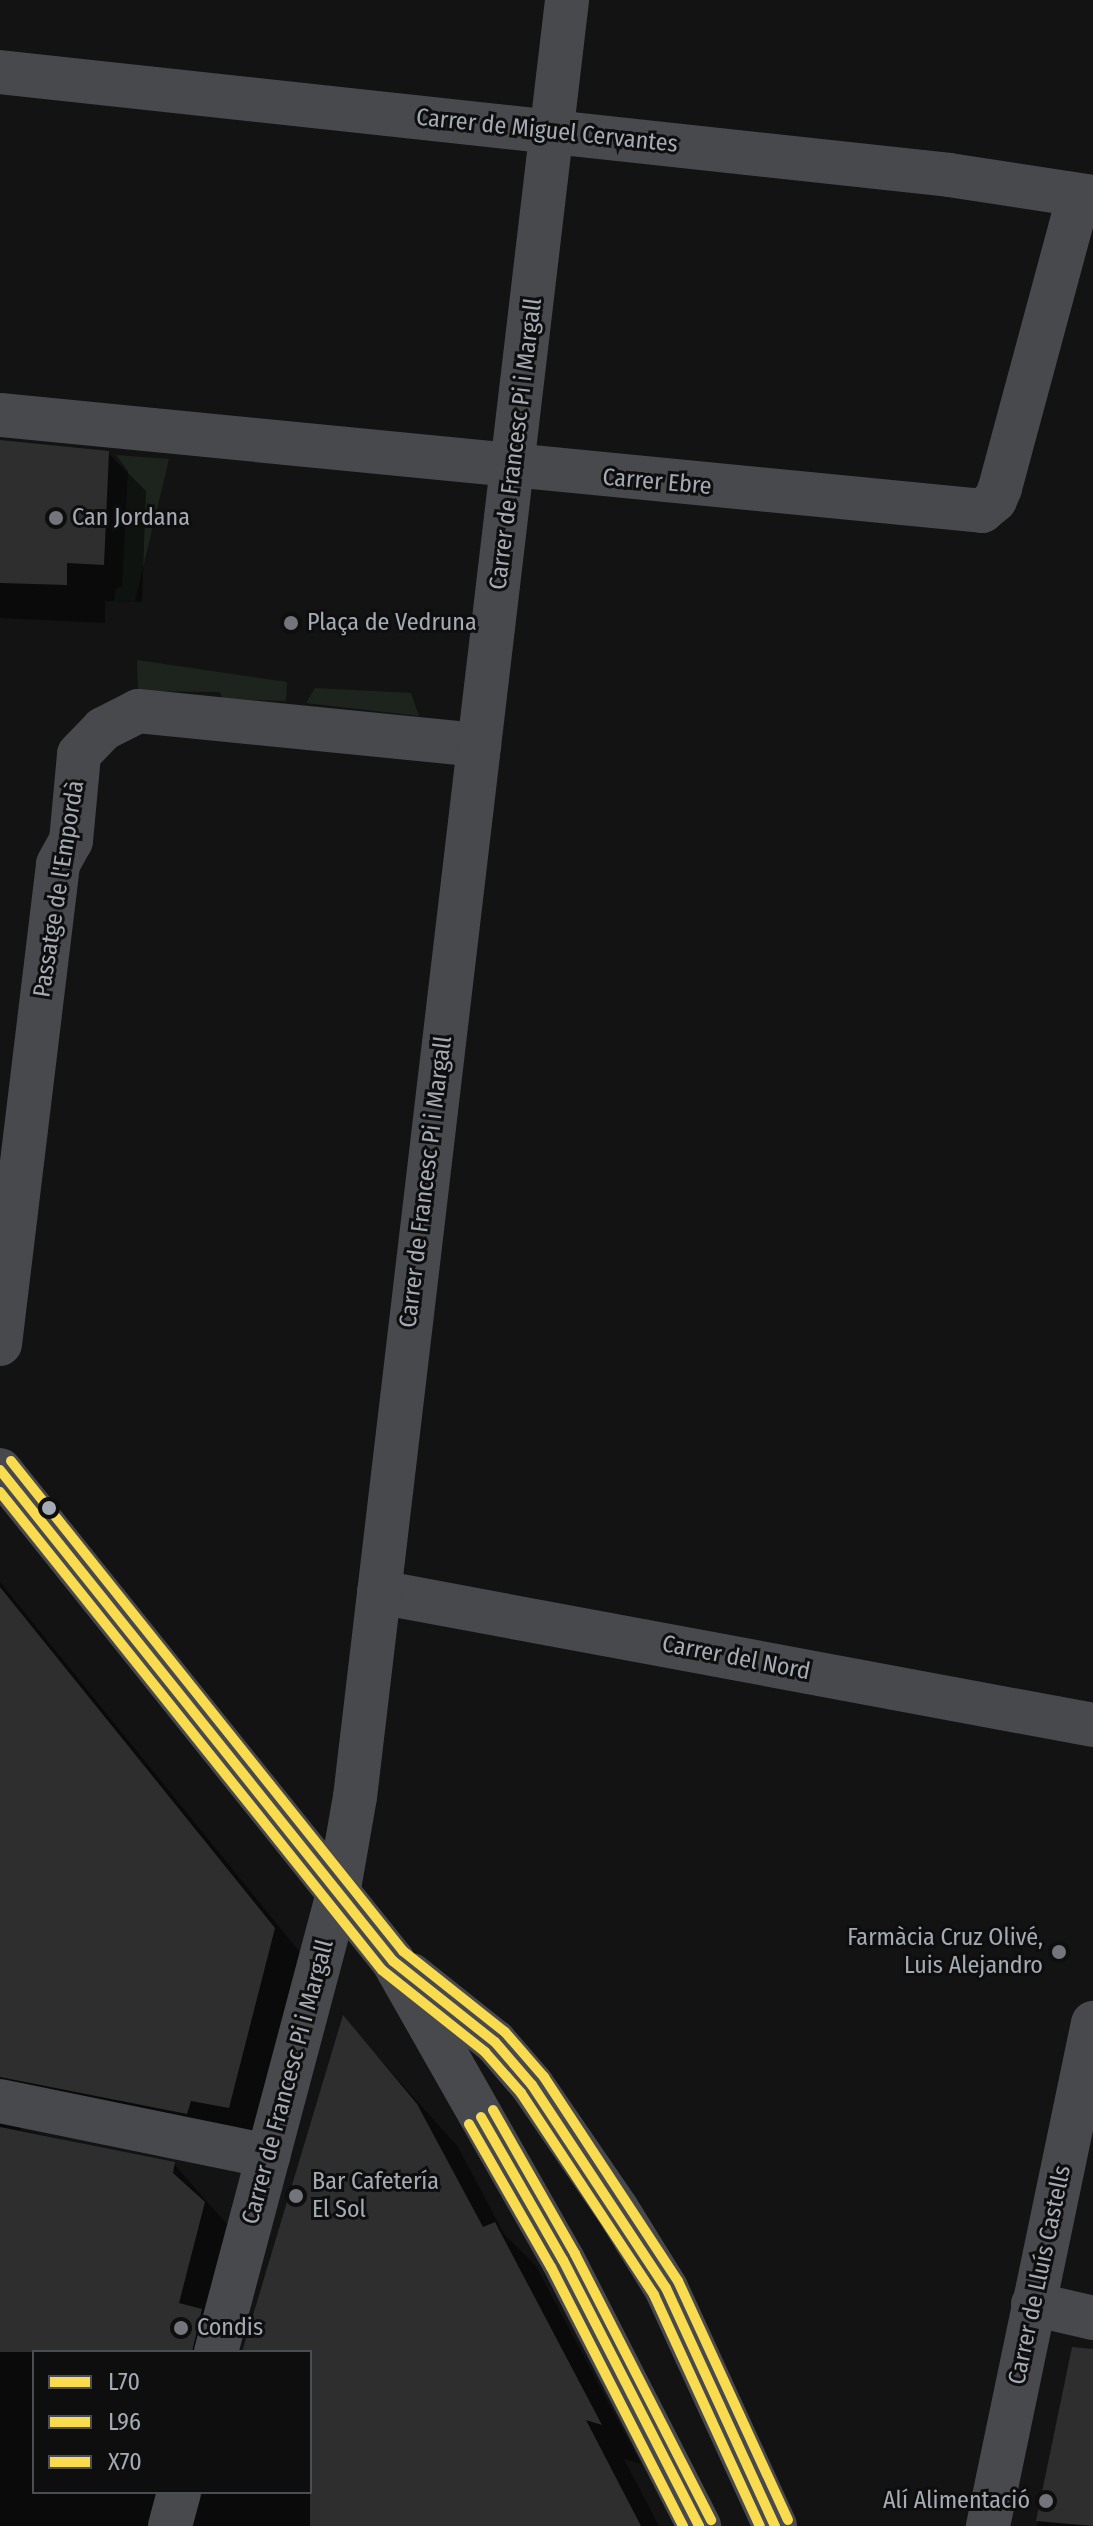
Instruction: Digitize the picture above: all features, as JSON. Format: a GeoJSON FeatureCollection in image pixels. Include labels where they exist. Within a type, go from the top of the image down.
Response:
{"type":"FeatureCollection","features":[{"type":"Feature","properties":{"kind":"street","name":"Carrer de Francesc Pi i Margall"},"geometry":{"type":"LineString","coordinates":[[217,2350],[338,1894],[379,1592],[554,131],[567,0]]}},
{"type":"Feature","properties":{"kind":"street","name":"Carrer de Miguel Cervantes"},"geometry":{"type":"LineString","coordinates":[[0,72],[554,131],[1086,196]]}},
{"type":"Feature","properties":{"kind":"street","name":"Carrer Ebre"},"geometry":{"type":"LineString","coordinates":[[0,415],[514,468],[982,511],[1000,488],[1086,196]]}},
{"type":"Feature","properties":{"kind":"street","name":"Passatge de l'Empordà"},"geometry":{"type":"LineString","coordinates":[[0,1344],[58,864],[71,841],[79,754],[103,729],[138,711],[479,745]]}},
{"type":"Feature","properties":{"kind":"street"},"geometry":{"type":"LineString","coordinates":[[0,1470],[393,1961],[563,2260],[699,2526]]}},
{"type":"Feature","properties":{"kind":"street","name":"Carrer del Nord"},"geometry":{"type":"LineString","coordinates":[[379,1592],[1093,1725]]}},
{"type":"Feature","properties":{"kind":"street"},"geometry":{"type":"LineString","coordinates":[[393,1961],[495,2042],[532,2085],[617,2209],[666,2288],[775,2526]]}},
{"type":"Feature","properties":{"kind":"street","name":"Carrer de Lluís Castells"},"geometry":{"type":"LineString","coordinates":[[988,2526],[1093,2023]]}},
{"type":"Feature","properties":{"kind":"street"},"geometry":{"type":"LineString","coordinates":[[0,2101],[268,2156]]}},
{"type":"Feature","properties":{"kind":"street"},"geometry":{"type":"LineString","coordinates":[[1033,2304],[1093,2318]]}},
{"type":"Feature","properties":{"kind":"street"},"geometry":{"type":"LineString","coordinates":[[170,2526],[178,2494]]}},
{"type":"Feature","properties":{"kind":"shaded area"},"geometry":{"type":"Polygon","coordinates":[[[116,455],[169,459],[135,601],[114,601],[116,588],[122,587],[128,471],[116,455]]]}},
{"type":"Feature","properties":{"kind":"shaded area"},"geometry":{"type":"Polygon","coordinates":[[[137,660],[287,682],[286,701],[222,699],[220,692],[138,691],[137,660]]]}},
{"type":"Feature","properties":{"kind":"shaded area"},"geometry":{"type":"Polygon","coordinates":[[[315,688],[411,693],[419,716],[306,703],[315,688]]]}},
{"type":"Feature","properties":{"kind":"building","name":"Can Jordana"},"geometry":{"type":"Polygon","coordinates":[[[0,440],[109,451],[104,565],[67,563],[67,585],[0,583],[0,440]]]}},
{"type":"Feature","properties":{"kind":"building"},"geometry":{"type":"Polygon","coordinates":[[[0,1587],[275,1928],[229,2108],[191,2101],[187,2114],[0,2077],[0,1587]]]}},
{"type":"Feature","properties":{"kind":"building"},"geometry":{"type":"Polygon","coordinates":[[[343,2015],[417,2104],[483,2227],[495,2222],[602,2425],[586,2420],[641,2526],[310,2526],[312,2350],[243,2350],[343,2015]]]}},
{"type":"Feature","properties":{"kind":"building"},"geometry":{"type":"Polygon","coordinates":[[[0,2127],[175,2162],[173,2173],[205,2202],[179,2303],[202,2309],[192,2350],[0,2352],[0,2127]]]}},
{"type":"Feature","properties":{"kind":"building"},"geometry":{"type":"Polygon","coordinates":[[[1072,2347],[1093,2349],[1093,2526],[1036,2521],[1072,2347]]]}},
{"type":"Feature","properties":{"kind":"transit line","name":"X70"},"geometry":{"type":"LineString","coordinates":[[11,1461],[403,1951],[505,2032],[544,2077],[678,2281],[788,2520]]}},
{"type":"Feature","properties":{"kind":"transit line","name":"L70"},"geometry":{"type":"LineString","coordinates":[[0,1470],[393,1961],[495,2042],[532,2085],[666,2288],[775,2526]]}},
{"type":"Feature","properties":{"kind":"transit line","name":"L96"},"geometry":{"type":"LineString","coordinates":[[0,1492],[382,1970],[485,2052],[521,2093],[654,2295],[760,2526]]}},
{"type":"Feature","properties":{"kind":"transit line","name":"X70"},"geometry":{"type":"LineString","coordinates":[[493,2110],[575,2254],[711,2520]]}},
{"type":"Feature","properties":{"kind":"transit line","name":"L70"},"geometry":{"type":"LineString","coordinates":[[481,2117],[563,2260],[699,2526]]}},
{"type":"Feature","properties":{"kind":"transit line","name":"L96"},"geometry":{"type":"LineString","coordinates":[[469,2124],[551,2267],[683,2526]]}},
{"type":"Feature","properties":{"kind":"place","name":"Can Jordana"},"geometry":{"type":"Point","coordinates":[56,518]}},
{"type":"Feature","properties":{"kind":"place","name":"Plaça de Vedruna"},"geometry":{"type":"Point","coordinates":[291,623]}},
{"type":"Feature","properties":{"kind":"place","name":"Farmàcia Cruz Olivé, Luis Alejandro"},"geometry":{"type":"Point","coordinates":[1059,1952]}},
{"type":"Feature","properties":{"kind":"place","name":"Bar Cafetería El Sol"},"geometry":{"type":"Point","coordinates":[296,2196]}},
{"type":"Feature","properties":{"kind":"place","name":"Condis"},"geometry":{"type":"Point","coordinates":[181,2328]}},
{"type":"Feature","properties":{"kind":"place","name":"Alí Alimentació"},"geometry":{"type":"Point","coordinates":[1046,2501]}}]}
